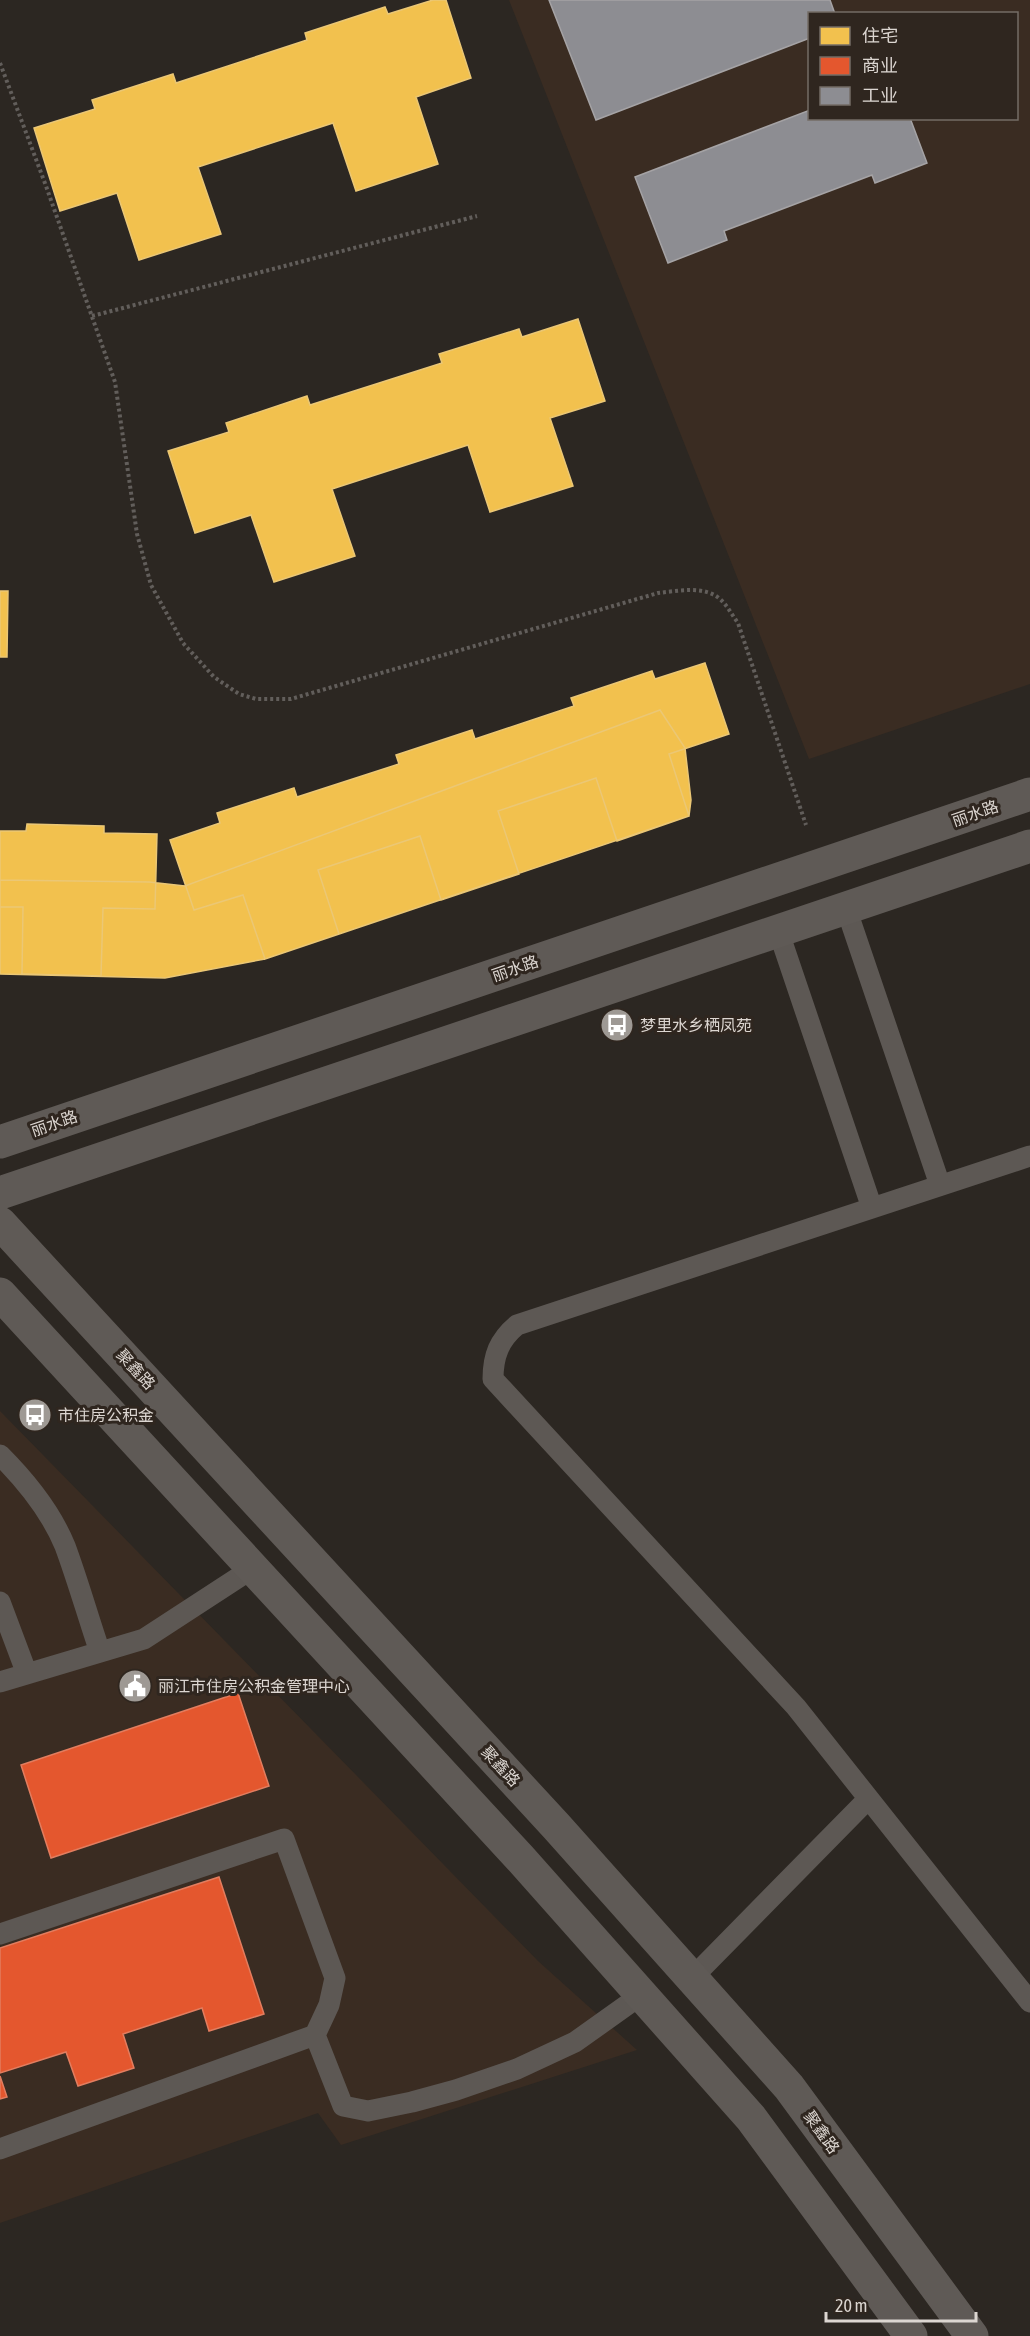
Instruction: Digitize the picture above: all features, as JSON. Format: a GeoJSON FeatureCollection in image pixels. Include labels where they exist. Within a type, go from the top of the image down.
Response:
{"type":"FeatureCollection","features":[{"type":"Feature","properties":{"kind":"main road","name":"丽水路"},"geometry":{"type":"LineString","coordinates":[[0,1142],[1030,794]]}},
{"type":"Feature","properties":{"kind":"main road"},"geometry":{"type":"LineString","coordinates":[[0,1193],[1030,846]]}},
{"type":"Feature","properties":{"kind":"main road","name":"聚鑫路"},"geometry":{"type":"LineString","coordinates":[[0,1223],[532,1800],[789,2087],[972,2336]]}},
{"type":"Feature","properties":{"kind":"main road"},"geometry":{"type":"LineString","coordinates":[[0,1294],[254,1568],[751,2118],[911,2336]]}},
{"type":"Feature","properties":{"kind":"lane"},"geometry":{"type":"LineString","coordinates":[[846,908],[940,1185]]}},
{"type":"Feature","properties":{"kind":"lane"},"geometry":{"type":"LineString","coordinates":[[778,930],[872,1208]]}},
{"type":"Feature","properties":{"kind":"lane"},"geometry":{"type":"LineString","coordinates":[[1030,1156],[517,1325],[506,1334],[494,1362],[494,1379],[796,1707],[1030,2002]]}},
{"type":"Feature","properties":{"kind":"lane"},"geometry":{"type":"LineString","coordinates":[[0,1455],[19,1474],[45,1509],[64,1544],[100,1652]]}},
{"type":"Feature","properties":{"kind":"lane"},"geometry":{"type":"LineString","coordinates":[[0,1682],[144,1639],[254,1568]]}},
{"type":"Feature","properties":{"kind":"lane"},"geometry":{"type":"LineString","coordinates":[[0,1602],[27,1674]]}},
{"type":"Feature","properties":{"kind":"lane"},"geometry":{"type":"LineString","coordinates":[[692,1978],[868,1799]]}},
{"type":"Feature","properties":{"kind":"lane"},"geometry":{"type":"LineString","coordinates":[[0,1934],[284,1839],[335,1978],[330,2005],[315,2036],[0,2149]]}},
{"type":"Feature","properties":{"kind":"lane"},"geometry":{"type":"LineString","coordinates":[[315,2036],[343,2106],[368,2111],[456,2090],[517,2069],[576,2042],[641,1995]]}},
{"type":"Feature","properties":{"kind":"path"},"geometry":{"type":"LineString","coordinates":[[0,63],[115,382],[137,534],[151,585],[183,643],[214,677],[239,694],[256,699],[291,699],[657,593],[690,590],[705,592],[719,599],[738,623],[819,866]]}},
{"type":"Feature","properties":{"kind":"path"},"geometry":{"type":"LineString","coordinates":[[92,316],[477,216]]}},
{"type":"Feature","properties":{"kind":"shaded area"},"geometry":{"type":"Polygon","coordinates":[[[509,0],[1030,0],[1030,684],[809,759],[509,0]]]}},
{"type":"Feature","properties":{"kind":"shaded area","name":"丽江市住房公积金管理中心"},"geometry":{"type":"Polygon","coordinates":[[[0,1411],[538,1961],[637,2050],[341,2145],[318,2113],[0,2223],[0,1411]]]}},
{"type":"Feature","properties":{"kind":"building: 住宅"},"geometry":{"type":"Polygon","coordinates":[[[433,0],[446,0],[471,78],[416,97],[438,164],[356,191],[333,123],[198,167],[221,234],[139,260],[117,193],[60,211],[34,128],[95,109],[92,100],[173,74],[176,83],[307,40],[305,33],[385,7],[388,14],[433,0]]]}},
{"type":"Feature","properties":{"kind":"building: 住宅"},"geometry":{"type":"Polygon","coordinates":[[[578,319],[605,401],[550,418],[573,486],[490,512],[468,445],[332,489],[355,556],[274,582],[251,515],[195,533],[168,451],[229,432],[226,423],[307,396],[310,405],[442,363],[439,354],[519,329],[522,337],[578,319]]]}},
{"type":"Feature","properties":{"kind":"building: 住宅"},"geometry":{"type":"Polygon","coordinates":[[[0,591],[8,591],[7,657],[0,657],[0,591]]]}},
{"type":"Feature","properties":{"kind":"building: 住宅"},"geometry":{"type":"Polygon","coordinates":[[[705,663],[729,734],[669,754],[689,816],[617,841],[596,778],[498,811],[519,874],[441,900],[420,836],[318,870],[339,934],[265,959],[243,895],[194,910],[170,840],[220,823],[217,813],[294,788],[297,797],[399,764],[396,755],[472,730],[475,739],[574,706],[571,698],[652,671],[655,679],[705,663]]]}},
{"type":"Feature","properties":{"kind":"building: 住宅"},"geometry":{"type":"Polygon","coordinates":[[[660,710],[685,748],[691,800],[689,816],[265,959],[165,978],[0,974],[0,880],[149,882],[185,886],[660,710]]]}},
{"type":"Feature","properties":{"kind":"building: 住宅"},"geometry":{"type":"Polygon","coordinates":[[[27,824],[104,826],[104,833],[157,834],[155,909],[103,908],[101,976],[22,974],[23,907],[0,907],[0,831],[26,831],[27,824]]]}},
{"type":"Feature","properties":{"kind":"building: 商业"},"geometry":{"type":"Polygon","coordinates":[[[238,1693],[269,1786],[51,1858],[21,1765],[238,1693]]]}},
{"type":"Feature","properties":{"kind":"building: 商业"},"geometry":{"type":"Polygon","coordinates":[[[219,1877],[264,2014],[209,2031],[202,2008],[123,2034],[134,2068],[78,2086],[66,2052],[0,2073],[0,1948],[219,1877]]]}},
{"type":"Feature","properties":{"kind":"building: 商业"},"geometry":{"type":"Polygon","coordinates":[[[0,2076],[7,2097],[0,2099],[0,2076]]]}},
{"type":"Feature","properties":{"kind":"building: 工业"},"geometry":{"type":"Polygon","coordinates":[[[549,0],[830,0],[834,12],[808,12],[808,39],[596,120],[549,0]]]}},
{"type":"Feature","properties":{"kind":"building: 工业"},"geometry":{"type":"Polygon","coordinates":[[[808,111],[808,120],[911,120],[927,163],[875,183],[872,175],[724,231],[727,240],[668,263],[635,177],[808,111]]]}},
{"type":"Feature","properties":{"kind":"place","name":"梦里水乡栖凤苑"},"geometry":{"type":"Point","coordinates":[617,1025]}},
{"type":"Feature","properties":{"kind":"place","name":"市住房公积金"},"geometry":{"type":"Point","coordinates":[35,1415]}},
{"type":"Feature","properties":{"kind":"place","name":"丽江市住房公积金管理中心"},"geometry":{"type":"Point","coordinates":[135,1686]}}]}
